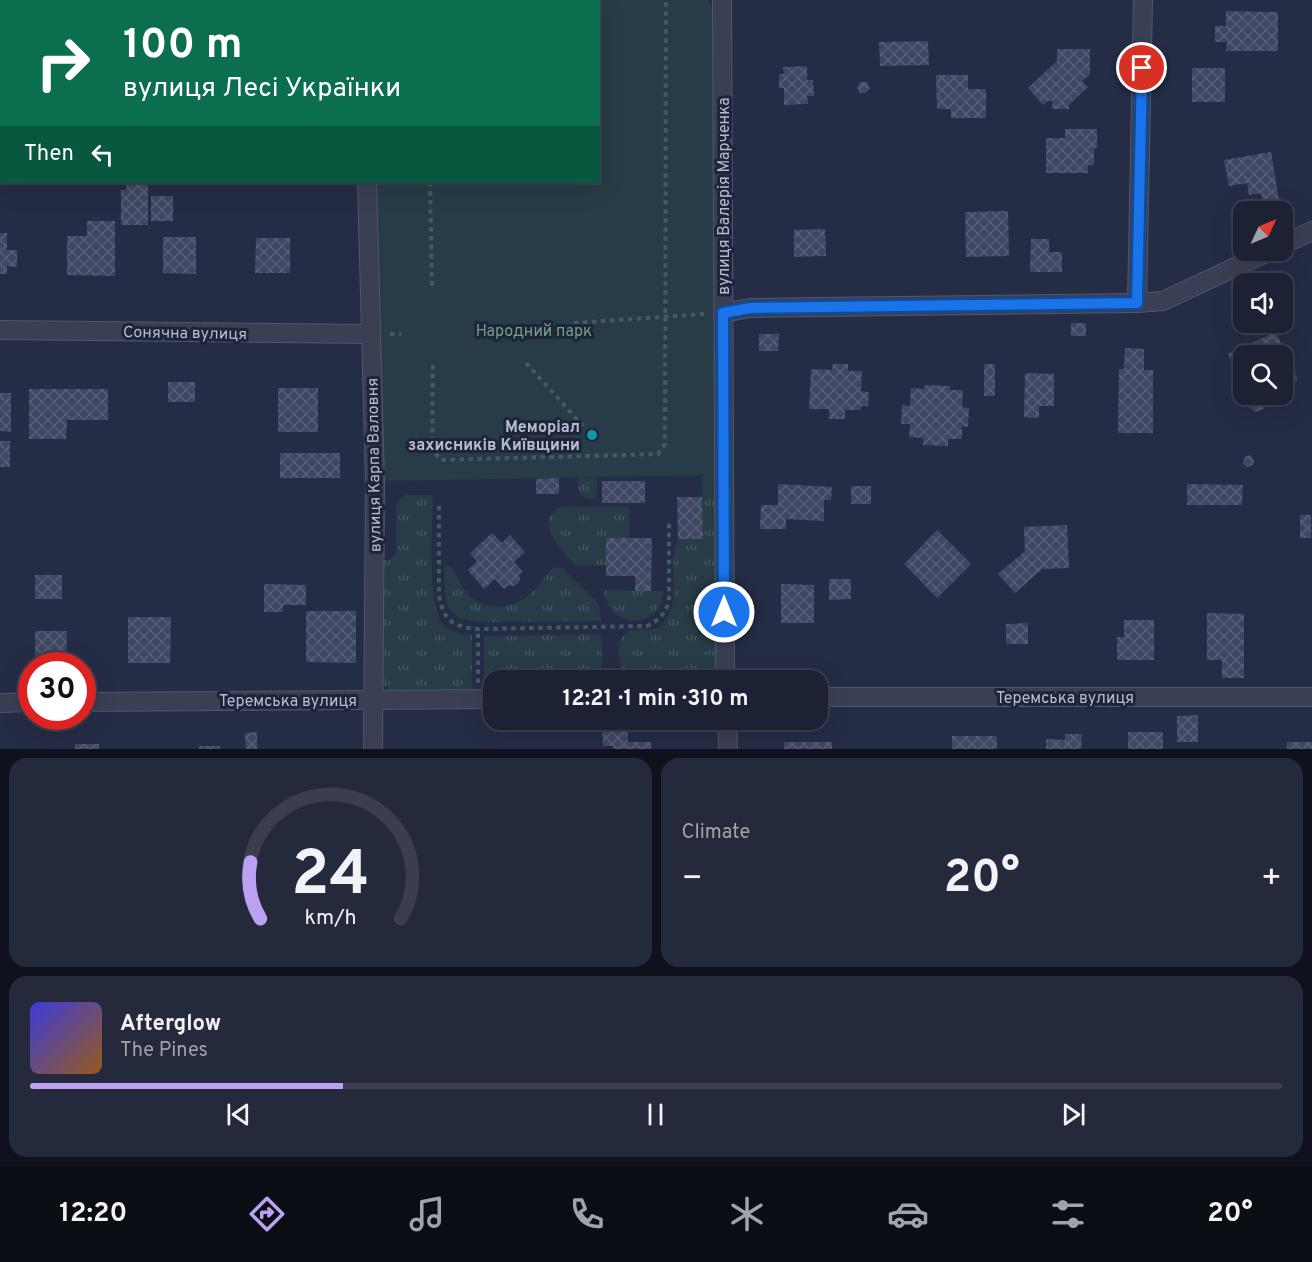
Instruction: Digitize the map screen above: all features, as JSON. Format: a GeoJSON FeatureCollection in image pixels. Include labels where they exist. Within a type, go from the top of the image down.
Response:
{"type":"FeatureCollection","features":[{"type":"Feature","properties":{"kind":"street","name":"вулиця Валерія Марченка"},"geometry":{"type":"LineString","coordinates":[[722,0],[725,670]]}},
{"type":"Feature","properties":{"kind":"street"},"geometry":{"type":"LineString","coordinates":[[1137,303],[1143,0]]}},
{"type":"Feature","properties":{"kind":"street","name":"вулиця Карпа Валовня"},"geometry":{"type":"LineString","coordinates":[[367,183],[375,482],[373,749]]}},
{"type":"Feature","properties":{"kind":"street"},"geometry":{"type":"LineString","coordinates":[[1293,240],[1312,231]]}},
{"type":"Feature","properties":{"kind":"street"},"geometry":{"type":"LineString","coordinates":[[723,313],[750,308],[1163,301],[1248,261]]}},
{"type":"Feature","properties":{"kind":"street","name":"Сонячна вулиця"},"geometry":{"type":"LineString","coordinates":[[0,330],[370,334]]}},
{"type":"Feature","properties":{"kind":"street","name":"Теремська вулиця"},"geometry":{"type":"LineString","coordinates":[[828,697],[1312,697]]}},
{"type":"Feature","properties":{"kind":"street","name":"Теремська вулиця"},"geometry":{"type":"LineString","coordinates":[[96,702],[483,699]]}},
{"type":"Feature","properties":{"kind":"street"},"geometry":{"type":"LineString","coordinates":[[0,702],[18,702]]}},
{"type":"Feature","properties":{"kind":"street"},"geometry":{"type":"LineString","coordinates":[[727,730],[728,749]]}},
{"type":"Feature","properties":{"kind":"path"},"geometry":{"type":"LineString","coordinates":[[433,365],[432,450],[441,460],[658,454],[665,444],[666,0]]}},
{"type":"Feature","properties":{"kind":"path"},"geometry":{"type":"LineString","coordinates":[[430,183],[432,289]]}},
{"type":"Feature","properties":{"kind":"path"},"geometry":{"type":"LineString","coordinates":[[574,323],[723,313]]}},
{"type":"Feature","properties":{"kind":"path"},"geometry":{"type":"LineString","coordinates":[[526,363],[583,426]]}},
{"type":"Feature","properties":{"kind":"path"},"geometry":{"type":"LineString","coordinates":[[439,506],[441,608],[447,618],[458,627],[478,629],[647,626],[657,621],[664,614],[669,602],[669,523]]}},
{"type":"Feature","properties":{"kind":"path"},"geometry":{"type":"LineString","coordinates":[[478,629],[483,673]]}},
{"type":"Feature","properties":{"kind":"green space","name":"Народний парк"},"geometry":{"type":"Polygon","coordinates":[[[600,0],[708,0],[713,9],[714,475],[383,481],[377,183],[600,183],[600,0]]]}},
{"type":"Feature","properties":{"kind":"green space"},"geometry":{"type":"Polygon","coordinates":[[[714,475],[715,670],[622,670],[619,646],[625,635],[631,631],[657,628],[665,621],[670,611],[674,591],[673,559],[678,539],[703,539],[702,476],[714,475]]]}},
{"type":"Feature","properties":{"kind":"green space"},"geometry":{"type":"Polygon","coordinates":[[[578,478],[597,478],[596,499],[583,497],[578,488],[578,478]]]}},
{"type":"Feature","properties":{"kind":"green space"},"geometry":{"type":"Polygon","coordinates":[[[406,495],[433,495],[432,582],[434,600],[438,614],[446,627],[456,632],[472,635],[472,690],[393,691],[385,688],[382,682],[383,560],[388,560],[396,554],[396,504],[406,495]]]}},
{"type":"Feature","properties":{"kind":"green space"},"geometry":{"type":"Polygon","coordinates":[[[563,506],[629,507],[629,538],[606,538],[606,565],[576,566],[563,553],[549,527],[549,519],[563,506]]]}},
{"type":"Feature","properties":{"kind":"green space"},"geometry":{"type":"Polygon","coordinates":[[[444,566],[450,566],[465,591],[473,599],[494,607],[510,605],[524,599],[553,568],[561,567],[598,603],[601,621],[483,622],[461,619],[453,614],[447,605],[444,566]]]}},
{"type":"Feature","properties":{"kind":"green space"},"geometry":{"type":"Polygon","coordinates":[[[604,590],[663,591],[661,604],[654,613],[645,619],[634,620],[624,618],[614,612],[607,603],[604,590]]]}},
{"type":"Feature","properties":{"kind":"green space"},"geometry":{"type":"Polygon","coordinates":[[[601,634],[601,670],[484,670],[484,636],[601,634]]]}},
{"type":"Feature","properties":{"kind":"building"},"geometry":{"type":"Polygon","coordinates":[[[1226,11],[1278,12],[1278,51],[1226,51],[1227,42],[1215,42],[1215,26],[1226,26],[1226,11]]]}},
{"type":"Feature","properties":{"kind":"building"},"geometry":{"type":"Polygon","coordinates":[[[928,41],[929,65],[880,66],[879,42],[928,41]]]}},
{"type":"Feature","properties":{"kind":"building"},"geometry":{"type":"Polygon","coordinates":[[[1057,49],[1090,49],[1090,74],[1082,81],[1088,87],[1069,105],[1069,109],[1052,109],[1053,102],[1050,100],[1043,105],[1028,88],[1057,61],[1057,49]]]}},
{"type":"Feature","properties":{"kind":"building"},"geometry":{"type":"Polygon","coordinates":[[[807,66],[807,80],[813,80],[814,96],[807,96],[808,104],[784,105],[784,88],[779,88],[779,74],[784,74],[783,67],[807,66]]]}},
{"type":"Feature","properties":{"kind":"building"},"geometry":{"type":"Polygon","coordinates":[[[1192,68],[1225,68],[1225,102],[1192,102],[1192,68]]]}},
{"type":"Feature","properties":{"kind":"building"},"geometry":{"type":"Polygon","coordinates":[[[936,75],[968,75],[968,89],[986,89],[986,118],[951,118],[951,109],[937,109],[936,75]]]}},
{"type":"Feature","properties":{"kind":"building"},"geometry":{"type":"Polygon","coordinates":[[[860,82],[867,82],[870,88],[866,93],[860,93],[857,87],[860,82]]]}},
{"type":"Feature","properties":{"kind":"building"},"geometry":{"type":"Polygon","coordinates":[[[1065,129],[1097,129],[1094,165],[1088,165],[1088,173],[1046,173],[1046,138],[1065,138],[1065,129]]]}},
{"type":"Feature","properties":{"kind":"building"},"geometry":{"type":"Polygon","coordinates":[[[1271,152],[1279,201],[1263,201],[1261,193],[1249,195],[1247,183],[1229,186],[1224,160],[1271,152]]]}},
{"type":"Feature","properties":{"kind":"building"},"geometry":{"type":"Polygon","coordinates":[[[127,183],[148,183],[148,225],[121,225],[121,190],[126,190],[127,183]]]}},
{"type":"Feature","properties":{"kind":"building"},"geometry":{"type":"Polygon","coordinates":[[[151,196],[173,196],[173,221],[151,221],[151,196]]]}},
{"type":"Feature","properties":{"kind":"building"},"geometry":{"type":"Polygon","coordinates":[[[1008,211],[1009,256],[966,257],[965,212],[1008,211]]]}},
{"type":"Feature","properties":{"kind":"building"},"geometry":{"type":"Polygon","coordinates":[[[87,221],[115,221],[115,276],[67,275],[67,236],[87,236],[87,221]]]}},
{"type":"Feature","properties":{"kind":"building"},"geometry":{"type":"Polygon","coordinates":[[[825,229],[826,256],[794,257],[794,230],[825,229]]]}},
{"type":"Feature","properties":{"kind":"building"},"geometry":{"type":"Polygon","coordinates":[[[0,233],[7,233],[7,250],[17,250],[17,267],[7,266],[7,274],[0,274],[0,233]]]}},
{"type":"Feature","properties":{"kind":"building"},"geometry":{"type":"Polygon","coordinates":[[[163,237],[196,237],[196,274],[163,273],[163,237]]]}},
{"type":"Feature","properties":{"kind":"building"},"geometry":{"type":"Polygon","coordinates":[[[256,238],[290,238],[290,273],[255,273],[256,238]]]}},
{"type":"Feature","properties":{"kind":"building"},"geometry":{"type":"Polygon","coordinates":[[[1031,239],[1049,239],[1049,252],[1062,252],[1062,272],[1030,272],[1031,239]]]}},
{"type":"Feature","properties":{"kind":"building"},"geometry":{"type":"Polygon","coordinates":[[[1071,323],[1086,323],[1086,336],[1071,336],[1071,323]]]}},
{"type":"Feature","properties":{"kind":"building"},"geometry":{"type":"Polygon","coordinates":[[[1276,333],[1282,345],[1248,345],[1276,333]]]}},
{"type":"Feature","properties":{"kind":"building"},"geometry":{"type":"Polygon","coordinates":[[[759,334],[779,334],[778,351],[759,351],[759,334]]]}},
{"type":"Feature","properties":{"kind":"building"},"geometry":{"type":"Polygon","coordinates":[[[1125,348],[1144,349],[1144,370],[1153,370],[1153,433],[1118,433],[1119,369],[1124,369],[1125,348]]]}},
{"type":"Feature","properties":{"kind":"building"},"geometry":{"type":"Polygon","coordinates":[[[1233,352],[1233,364],[1228,354],[1233,352]]]}},
{"type":"Feature","properties":{"kind":"building"},"geometry":{"type":"Polygon","coordinates":[[[833,364],[848,364],[848,371],[862,371],[861,391],[869,392],[868,406],[861,406],[861,410],[845,410],[845,419],[829,419],[829,409],[809,409],[811,369],[832,370],[833,364]]]}},
{"type":"Feature","properties":{"kind":"building"},"geometry":{"type":"Polygon","coordinates":[[[984,364],[995,364],[995,396],[984,396],[984,364]]]}},
{"type":"Feature","properties":{"kind":"building"},"geometry":{"type":"Polygon","coordinates":[[[1293,369],[1298,380],[1293,382],[1293,369]]]}},
{"type":"Feature","properties":{"kind":"building"},"geometry":{"type":"Polygon","coordinates":[[[1025,373],[1054,374],[1054,406],[1039,406],[1039,418],[1024,417],[1025,373]]]}},
{"type":"Feature","properties":{"kind":"building"},"geometry":{"type":"Polygon","coordinates":[[[168,382],[195,382],[195,402],[168,402],[168,382]]]}},
{"type":"Feature","properties":{"kind":"building"},"geometry":{"type":"Polygon","coordinates":[[[925,385],[950,386],[950,390],[963,390],[962,407],[969,408],[968,427],[962,426],[962,439],[948,439],[948,446],[923,445],[923,438],[909,437],[910,424],[901,424],[902,405],[910,406],[911,388],[924,389],[925,385]]]}},
{"type":"Feature","properties":{"kind":"building"},"geometry":{"type":"Polygon","coordinates":[[[278,388],[318,388],[318,432],[278,432],[278,388]]]}},
{"type":"Feature","properties":{"kind":"building"},"geometry":{"type":"Polygon","coordinates":[[[29,389],[108,389],[108,420],[67,420],[66,439],[29,439],[29,389]]]}},
{"type":"Feature","properties":{"kind":"building"},"geometry":{"type":"Polygon","coordinates":[[[0,393],[11,393],[11,432],[0,431],[0,393]]]}},
{"type":"Feature","properties":{"kind":"building"},"geometry":{"type":"Polygon","coordinates":[[[1249,405],[1265,405],[1264,409],[1255,412],[1249,405]]]}},
{"type":"Feature","properties":{"kind":"building"},"geometry":{"type":"Polygon","coordinates":[[[0,441],[10,441],[10,467],[0,467],[0,441]]]}},
{"type":"Feature","properties":{"kind":"building"},"geometry":{"type":"Polygon","coordinates":[[[280,453],[340,453],[340,478],[280,478],[280,453]]]}},
{"type":"Feature","properties":{"kind":"building"},"geometry":{"type":"Polygon","coordinates":[[[1250,455],[1254,460],[1253,465],[1247,467],[1243,463],[1245,457],[1250,455]]]}},
{"type":"Feature","properties":{"kind":"building"},"geometry":{"type":"Polygon","coordinates":[[[559,478],[559,494],[536,494],[536,479],[559,478]]]}},
{"type":"Feature","properties":{"kind":"building"},"geometry":{"type":"Polygon","coordinates":[[[602,481],[645,481],[645,503],[602,503],[602,481]]]}},
{"type":"Feature","properties":{"kind":"building"},"geometry":{"type":"Polygon","coordinates":[[[778,484],[832,487],[831,500],[824,500],[824,521],[786,519],[786,529],[760,529],[761,505],[778,505],[778,484]]]}},
{"type":"Feature","properties":{"kind":"building"},"geometry":{"type":"Polygon","coordinates":[[[1187,484],[1243,485],[1242,505],[1187,505],[1187,484]]]}},
{"type":"Feature","properties":{"kind":"building"},"geometry":{"type":"Polygon","coordinates":[[[851,486],[871,486],[871,504],[851,504],[851,486]]]}},
{"type":"Feature","properties":{"kind":"building"},"geometry":{"type":"Polygon","coordinates":[[[677,497],[702,497],[703,539],[678,539],[677,497]]]}},
{"type":"Feature","properties":{"kind":"building"},"geometry":{"type":"Polygon","coordinates":[[[1300,515],[1311,515],[1311,538],[1300,538],[1300,515]]]}},
{"type":"Feature","properties":{"kind":"building"},"geometry":{"type":"Polygon","coordinates":[[[1067,525],[1069,568],[1042,569],[1015,593],[998,574],[1025,551],[1024,527],[1067,525]]]}},
{"type":"Feature","properties":{"kind":"building"},"geometry":{"type":"Polygon","coordinates":[[[937,530],[971,564],[937,598],[904,564],[937,530]]]}},
{"type":"Feature","properties":{"kind":"building"},"geometry":{"type":"Polygon","coordinates":[[[492,533],[502,543],[510,535],[525,552],[514,562],[523,572],[519,575],[518,584],[508,585],[504,589],[495,579],[484,589],[468,570],[477,561],[470,553],[492,533]]]}},
{"type":"Feature","properties":{"kind":"building"},"geometry":{"type":"Polygon","coordinates":[[[606,538],[652,538],[651,591],[635,591],[635,576],[606,576],[606,538]]]}},
{"type":"Feature","properties":{"kind":"building"},"geometry":{"type":"Polygon","coordinates":[[[35,575],[62,575],[62,599],[35,599],[35,575]]]}},
{"type":"Feature","properties":{"kind":"building"},"geometry":{"type":"Polygon","coordinates":[[[829,579],[851,579],[851,599],[829,600],[829,579]]]}},
{"type":"Feature","properties":{"kind":"building"},"geometry":{"type":"Polygon","coordinates":[[[264,584],[306,585],[306,605],[283,605],[283,612],[264,612],[264,584]]]}},
{"type":"Feature","properties":{"kind":"building"},"geometry":{"type":"Polygon","coordinates":[[[781,584],[814,585],[814,623],[781,623],[781,584]]]}},
{"type":"Feature","properties":{"kind":"building"},"geometry":{"type":"Polygon","coordinates":[[[306,611],[356,611],[356,663],[306,662],[306,611]]]}},
{"type":"Feature","properties":{"kind":"building"},"geometry":{"type":"Polygon","coordinates":[[[1207,613],[1244,614],[1244,678],[1222,678],[1222,660],[1207,660],[1207,613]]]}},
{"type":"Feature","properties":{"kind":"building"},"geometry":{"type":"Polygon","coordinates":[[[128,617],[171,617],[170,663],[128,663],[128,617]]]}},
{"type":"Feature","properties":{"kind":"building"},"geometry":{"type":"Polygon","coordinates":[[[1124,620],[1154,620],[1154,660],[1117,660],[1117,637],[1124,637],[1124,620]]]}},
{"type":"Feature","properties":{"kind":"building"},"geometry":{"type":"Polygon","coordinates":[[[1028,623],[1028,644],[1006,644],[1006,624],[1028,623]]]}},
{"type":"Feature","properties":{"kind":"building"},"geometry":{"type":"Polygon","coordinates":[[[35,631],[67,631],[66,652],[35,652],[35,631]]]}},
{"type":"Feature","properties":{"kind":"building"},"geometry":{"type":"Polygon","coordinates":[[[1198,715],[1198,742],[1177,742],[1177,716],[1198,715]]]}},
{"type":"Feature","properties":{"kind":"building"},"geometry":{"type":"Polygon","coordinates":[[[602,730],[628,730],[628,742],[651,742],[651,749],[613,749],[613,746],[603,746],[602,730]]]}},
{"type":"Feature","properties":{"kind":"building"},"geometry":{"type":"Polygon","coordinates":[[[257,732],[257,749],[246,749],[245,733],[257,732]]]}},
{"type":"Feature","properties":{"kind":"building"},"geometry":{"type":"Polygon","coordinates":[[[1128,732],[1163,732],[1163,749],[1128,749],[1128,732]]]}},
{"type":"Feature","properties":{"kind":"building"},"geometry":{"type":"Polygon","coordinates":[[[1065,734],[1082,734],[1081,749],[1046,749],[1046,739],[1065,740],[1065,734]]]}},
{"type":"Feature","properties":{"kind":"building"},"geometry":{"type":"Polygon","coordinates":[[[952,736],[997,736],[997,749],[952,749],[952,736]]]}},
{"type":"Feature","properties":{"kind":"building"},"geometry":{"type":"Polygon","coordinates":[[[784,742],[832,742],[832,749],[784,749],[784,742]]]}},
{"type":"Feature","properties":{"kind":"building"},"geometry":{"type":"Polygon","coordinates":[[[1287,742],[1312,742],[1312,749],[1287,749],[1287,742]]]}},
{"type":"Feature","properties":{"kind":"building"},"geometry":{"type":"Polygon","coordinates":[[[75,744],[99,744],[99,749],[75,749],[75,744]]]}},
{"type":"Feature","properties":{"kind":"building"},"geometry":{"type":"Polygon","coordinates":[[[199,746],[220,746],[220,749],[199,749],[199,746]]]}},
{"type":"Feature","properties":{"kind":"place","name":"Меморіал захисників Київщини"},"geometry":{"type":"Point","coordinates":[592,435]}},
{"type":"Feature","properties":{"kind":"route"},"geometry":{"type":"LineString","coordinates":[[724,612],[723,313],[750,308],[1137,303],[1142,68]]}}]}
